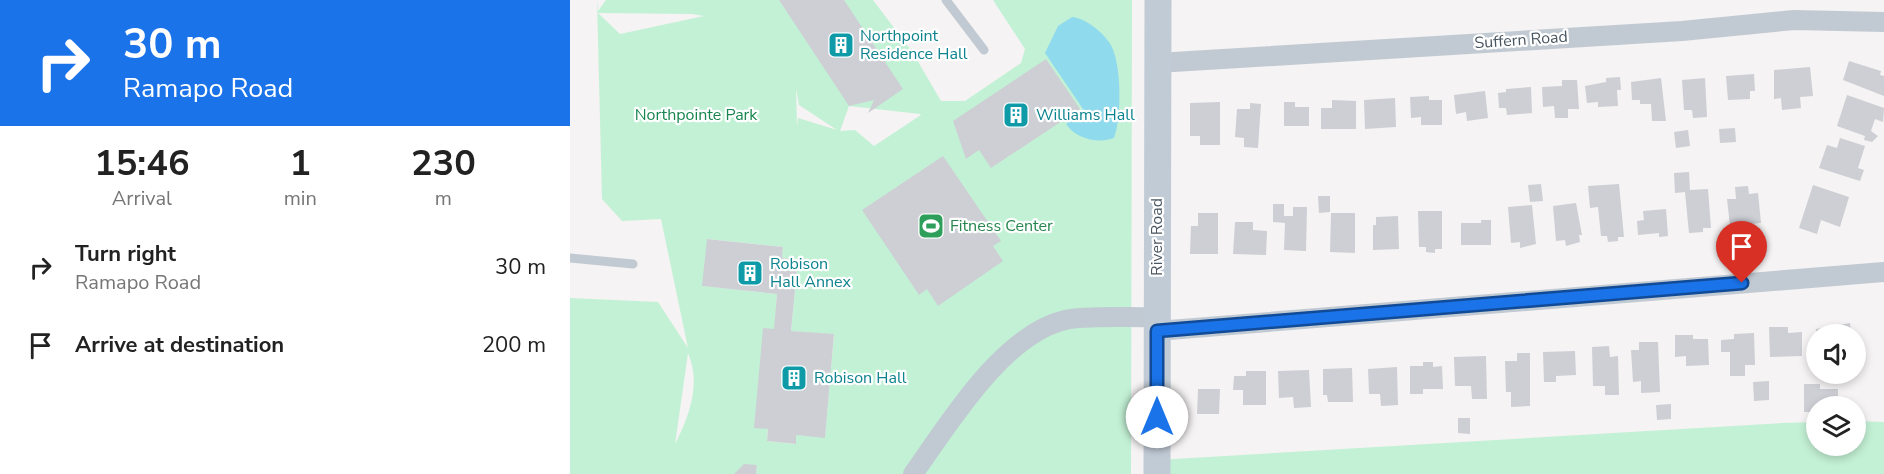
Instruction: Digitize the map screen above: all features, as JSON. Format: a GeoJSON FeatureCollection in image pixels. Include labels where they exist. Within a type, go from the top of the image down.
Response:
{"type":"FeatureCollection","features":[{"type":"Feature","properties":{"kind":"main road","name":"River Road"},"geometry":{"type":"LineString","coordinates":[[1157,474],[1158,0]]}},
{"type":"Feature","properties":{"kind":"street","name":"Suffern Road"},"geometry":{"type":"LineString","coordinates":[[1157,63],[1794,21],[1884,22]]}},
{"type":"Feature","properties":{"kind":"street"},"geometry":{"type":"LineString","coordinates":[[913,474],[966,399],[1025,340],[1043,328],[1067,320],[1157,324],[1884,272]]}},
{"type":"Feature","properties":{"kind":"lane"},"geometry":{"type":"LineString","coordinates":[[946,0],[984,50]]}},
{"type":"Feature","properties":{"kind":"lane"},"geometry":{"type":"LineString","coordinates":[[570,258],[633,264]]}},
{"type":"Feature","properties":{"kind":"green space","name":"Northpointe Park"},"geometry":{"type":"Polygon","coordinates":[[[597,0],[598,11],[606,0],[873,0],[913,53],[941,101],[965,101],[1021,63],[1025,49],[993,0],[1132,0],[1131,474],[756,474],[757,465],[734,474],[570,474],[570,298],[658,302],[688,348],[661,219],[622,221],[602,199],[597,0]],[[598,13],[620,34],[704,16],[598,13]],[[796,89],[797,127],[798,118],[837,130],[799,105],[796,89]],[[849,106],[840,131],[855,130],[874,146],[921,115],[849,106]],[[708,239],[703,286],[777,294],[767,441],[795,444],[796,435],[825,437],[834,335],[791,331],[798,261],[782,258],[783,247],[708,239]],[[688,353],[675,444],[689,410],[694,387],[692,364],[688,353]]]}},
{"type":"Feature","properties":{"kind":"green space"},"geometry":{"type":"Polygon","coordinates":[[[1866,421],[1884,422],[1884,474],[1157,474],[1157,460],[1806,422],[1806,456],[1866,456],[1866,421]]]}},
{"type":"Feature","properties":{"kind":"water"},"geometry":{"type":"Polygon","coordinates":[[[1072,17],[1087,22],[1097,30],[1109,42],[1113,50],[1118,75],[1119,103],[1117,129],[1114,138],[1108,140],[1081,137],[1066,124],[1083,109],[1045,53],[1058,26],[1072,17]]]}},
{"type":"Feature","properties":{"kind":"building","name":"Northpoint Residence Hall"},"geometry":{"type":"Polygon","coordinates":[[[779,0],[844,0],[903,89],[868,113],[874,100],[849,106],[779,0]]]}},
{"type":"Feature","properties":{"kind":"building","name":"Williams Hall"},"geometry":{"type":"Polygon","coordinates":[[[1046,59],[1080,109],[991,168],[979,150],[966,159],[953,121],[1046,59]]]}},
{"type":"Feature","properties":{"kind":"building"},"geometry":{"type":"Polygon","coordinates":[[[1849,61],[1881,71],[1880,75],[1884,76],[1884,96],[1843,80],[1849,61]]]}},
{"type":"Feature","properties":{"kind":"building"},"geometry":{"type":"Polygon","coordinates":[[[1810,67],[1813,96],[1800,97],[1801,108],[1782,110],[1781,98],[1774,99],[1774,70],[1810,67]]]}},
{"type":"Feature","properties":{"kind":"building"},"geometry":{"type":"Polygon","coordinates":[[[1754,74],[1755,91],[1750,91],[1750,99],[1728,100],[1726,76],[1754,74]]]}},
{"type":"Feature","properties":{"kind":"building"},"geometry":{"type":"Polygon","coordinates":[[[1620,77],[1621,90],[1617,90],[1618,106],[1598,107],[1598,102],[1587,103],[1585,86],[1606,82],[1606,78],[1620,77]]]}},
{"type":"Feature","properties":{"kind":"building"},"geometry":{"type":"Polygon","coordinates":[[[1661,78],[1666,121],[1652,121],[1651,104],[1640,104],[1640,100],[1632,100],[1631,82],[1661,78]]]}},
{"type":"Feature","properties":{"kind":"building"},"geometry":{"type":"Polygon","coordinates":[[[1705,78],[1707,117],[1693,118],[1692,110],[1684,110],[1682,80],[1705,78]]]}},
{"type":"Feature","properties":{"kind":"building"},"geometry":{"type":"Polygon","coordinates":[[[1562,80],[1577,80],[1579,109],[1568,109],[1568,118],[1555,118],[1554,106],[1543,107],[1542,87],[1562,86],[1562,80]]]}},
{"type":"Feature","properties":{"kind":"building"},"geometry":{"type":"Polygon","coordinates":[[[1531,87],[1532,113],[1507,115],[1506,108],[1499,108],[1498,93],[1506,92],[1506,89],[1531,87]]]}},
{"type":"Feature","properties":{"kind":"building"},"geometry":{"type":"Polygon","coordinates":[[[1485,91],[1488,118],[1467,121],[1466,112],[1456,114],[1454,95],[1485,91]]]}},
{"type":"Feature","properties":{"kind":"building"},"geometry":{"type":"Polygon","coordinates":[[[1847,95],[1884,108],[1883,122],[1875,119],[1871,131],[1878,136],[1872,142],[1864,140],[1865,136],[1837,126],[1847,95]]]}},
{"type":"Feature","properties":{"kind":"building"},"geometry":{"type":"Polygon","coordinates":[[[1429,96],[1429,100],[1442,100],[1442,125],[1421,125],[1421,117],[1411,118],[1410,97],[1429,96]]]}},
{"type":"Feature","properties":{"kind":"building"},"geometry":{"type":"Polygon","coordinates":[[[1395,98],[1396,127],[1365,129],[1364,100],[1395,98]]]}},
{"type":"Feature","properties":{"kind":"building"},"geometry":{"type":"Polygon","coordinates":[[[1332,100],[1356,101],[1356,129],[1321,129],[1321,108],[1332,108],[1332,100]]]}},
{"type":"Feature","properties":{"kind":"building"},"geometry":{"type":"Polygon","coordinates":[[[1220,102],[1220,145],[1200,145],[1200,136],[1190,136],[1190,103],[1220,102]]]}},
{"type":"Feature","properties":{"kind":"building"},"geometry":{"type":"Polygon","coordinates":[[[1284,102],[1295,102],[1295,107],[1309,107],[1309,126],[1284,126],[1284,102]]]}},
{"type":"Feature","properties":{"kind":"building"},"geometry":{"type":"Polygon","coordinates":[[[1250,103],[1261,104],[1258,148],[1244,147],[1244,138],[1235,137],[1237,109],[1250,109],[1250,103]]]}},
{"type":"Feature","properties":{"kind":"building"},"geometry":{"type":"Polygon","coordinates":[[[1735,128],[1736,142],[1720,143],[1719,129],[1735,128]]]}},
{"type":"Feature","properties":{"kind":"building"},"geometry":{"type":"Polygon","coordinates":[[[1688,130],[1690,146],[1676,148],[1674,132],[1688,130]]]}},
{"type":"Feature","properties":{"kind":"building"},"geometry":{"type":"Polygon","coordinates":[[[1840,138],[1865,146],[1858,168],[1864,170],[1860,181],[1819,168],[1827,145],[1837,148],[1840,138]]]}},
{"type":"Feature","properties":{"kind":"building","name":"Fitness Center"},"geometry":{"type":"Polygon","coordinates":[[[943,156],[1001,241],[993,246],[1003,261],[938,306],[927,289],[919,295],[862,210],[943,156]]]}},
{"type":"Feature","properties":{"kind":"building"},"geometry":{"type":"Polygon","coordinates":[[[1689,172],[1690,190],[1708,189],[1711,228],[1703,228],[1703,232],[1689,233],[1685,192],[1675,193],[1674,173],[1689,172]]]}},
{"type":"Feature","properties":{"kind":"building"},"geometry":{"type":"Polygon","coordinates":[[[1541,184],[1543,201],[1530,202],[1528,185],[1541,184]]]}},
{"type":"Feature","properties":{"kind":"building"},"geometry":{"type":"Polygon","coordinates":[[[1619,184],[1624,237],[1618,237],[1618,241],[1608,242],[1607,236],[1601,236],[1598,207],[1590,208],[1588,186],[1619,184]]]}},
{"type":"Feature","properties":{"kind":"building"},"geometry":{"type":"Polygon","coordinates":[[[1813,185],[1849,197],[1840,227],[1821,220],[1817,234],[1799,228],[1813,185]]]}},
{"type":"Feature","properties":{"kind":"building"},"geometry":{"type":"Polygon","coordinates":[[[1748,186],[1749,194],[1758,193],[1761,223],[1730,226],[1727,199],[1736,199],[1735,187],[1748,186]]]}},
{"type":"Feature","properties":{"kind":"building"},"geometry":{"type":"Polygon","coordinates":[[[1318,196],[1330,196],[1330,212],[1319,213],[1318,196]]]}},
{"type":"Feature","properties":{"kind":"building"},"geometry":{"type":"Polygon","coordinates":[[[1576,203],[1582,235],[1579,235],[1580,242],[1566,246],[1565,240],[1556,241],[1553,206],[1576,203]]]}},
{"type":"Feature","properties":{"kind":"building"},"geometry":{"type":"Polygon","coordinates":[[[1273,204],[1284,204],[1284,216],[1293,216],[1293,207],[1307,207],[1306,251],[1284,250],[1285,223],[1273,222],[1273,204]]]}},
{"type":"Feature","properties":{"kind":"building"},"geometry":{"type":"Polygon","coordinates":[[[1532,205],[1536,244],[1520,248],[1520,242],[1511,243],[1508,207],[1532,205]]]}},
{"type":"Feature","properties":{"kind":"building"},"geometry":{"type":"Polygon","coordinates":[[[1666,209],[1668,236],[1659,237],[1659,233],[1638,235],[1637,221],[1644,220],[1643,211],[1666,209]]]}},
{"type":"Feature","properties":{"kind":"building"},"geometry":{"type":"Polygon","coordinates":[[[1418,211],[1442,211],[1442,249],[1435,249],[1435,253],[1426,252],[1426,247],[1419,247],[1418,211]]]}},
{"type":"Feature","properties":{"kind":"building"},"geometry":{"type":"Polygon","coordinates":[[[1198,213],[1218,213],[1218,254],[1190,254],[1191,226],[1198,226],[1198,213]]]}},
{"type":"Feature","properties":{"kind":"building"},"geometry":{"type":"Polygon","coordinates":[[[1331,213],[1355,213],[1355,253],[1330,252],[1331,213]]]}},
{"type":"Feature","properties":{"kind":"building"},"geometry":{"type":"Polygon","coordinates":[[[1398,216],[1399,249],[1373,250],[1373,225],[1376,225],[1376,217],[1398,216]]]}},
{"type":"Feature","properties":{"kind":"building"},"geometry":{"type":"Polygon","coordinates":[[[1481,220],[1491,220],[1491,245],[1461,245],[1461,223],[1481,223],[1481,220]]]}},
{"type":"Feature","properties":{"kind":"building"},"geometry":{"type":"Polygon","coordinates":[[[1235,222],[1253,222],[1253,230],[1267,231],[1266,255],[1233,254],[1235,222]]]}},
{"type":"Feature","properties":{"kind":"building","name":"Robison Hall"},"geometry":{"type":"Polygon","coordinates":[[[707,239],[783,247],[782,258],[798,260],[791,331],[834,334],[825,438],[796,435],[796,444],[767,441],[768,429],[754,428],[763,328],[774,329],[777,294],[702,286],[707,239]]]}},
{"type":"Feature","properties":{"kind":"building"},"geometry":{"type":"Polygon","coordinates":[[[1769,327],[1788,327],[1788,333],[1802,332],[1802,356],[1770,357],[1769,327]]]}},
{"type":"Feature","properties":{"kind":"building"},"geometry":{"type":"Polygon","coordinates":[[[1754,333],[1755,365],[1745,365],[1745,376],[1730,376],[1730,352],[1721,352],[1721,340],[1734,339],[1734,334],[1754,333]]]}},
{"type":"Feature","properties":{"kind":"building"},"geometry":{"type":"Polygon","coordinates":[[[1675,335],[1693,335],[1693,339],[1708,339],[1709,365],[1686,366],[1686,356],[1675,357],[1675,335]]]}},
{"type":"Feature","properties":{"kind":"building"},"geometry":{"type":"Polygon","coordinates":[[[1639,342],[1658,342],[1660,392],[1641,393],[1641,381],[1633,382],[1631,350],[1639,350],[1639,342]]]}},
{"type":"Feature","properties":{"kind":"building"},"geometry":{"type":"Polygon","coordinates":[[[1609,346],[1610,357],[1618,356],[1619,395],[1605,395],[1605,386],[1593,386],[1592,347],[1609,346]]]}},
{"type":"Feature","properties":{"kind":"building"},"geometry":{"type":"Polygon","coordinates":[[[1575,351],[1576,375],[1556,376],[1556,382],[1544,382],[1543,352],[1575,351]]]}},
{"type":"Feature","properties":{"kind":"building"},"geometry":{"type":"Polygon","coordinates":[[[1517,353],[1530,353],[1530,406],[1511,407],[1511,392],[1506,392],[1505,361],[1517,361],[1517,353]]]}},
{"type":"Feature","properties":{"kind":"building"},"geometry":{"type":"Polygon","coordinates":[[[1486,356],[1487,399],[1472,399],[1471,386],[1455,386],[1454,357],[1486,356]]]}},
{"type":"Feature","properties":{"kind":"building"},"geometry":{"type":"Polygon","coordinates":[[[1423,362],[1433,362],[1433,367],[1442,366],[1443,389],[1423,389],[1423,394],[1410,394],[1410,366],[1423,366],[1423,362]]]}},
{"type":"Feature","properties":{"kind":"building"},"geometry":{"type":"Polygon","coordinates":[[[1397,367],[1398,405],[1381,406],[1380,394],[1369,394],[1368,369],[1397,367]]]}},
{"type":"Feature","properties":{"kind":"building"},"geometry":{"type":"Polygon","coordinates":[[[1352,368],[1353,402],[1328,402],[1327,395],[1323,395],[1323,369],[1352,368]]]}},
{"type":"Feature","properties":{"kind":"building"},"geometry":{"type":"Polygon","coordinates":[[[1309,370],[1311,407],[1294,408],[1293,397],[1279,398],[1278,371],[1309,370]]]}},
{"type":"Feature","properties":{"kind":"building"},"geometry":{"type":"Polygon","coordinates":[[[1246,371],[1266,371],[1266,405],[1243,405],[1243,390],[1233,390],[1234,376],[1246,376],[1246,371]]]}},
{"type":"Feature","properties":{"kind":"building"},"geometry":{"type":"Polygon","coordinates":[[[1769,381],[1769,400],[1754,401],[1753,382],[1769,381]]]}},
{"type":"Feature","properties":{"kind":"building"},"geometry":{"type":"Polygon","coordinates":[[[1804,384],[1820,384],[1820,389],[1838,389],[1838,396],[1806,396],[1806,412],[1804,412],[1804,384]]]}},
{"type":"Feature","properties":{"kind":"building"},"geometry":{"type":"Polygon","coordinates":[[[1198,389],[1220,389],[1219,414],[1197,414],[1198,389]]]}},
{"type":"Feature","properties":{"kind":"building"},"geometry":{"type":"Polygon","coordinates":[[[1671,404],[1671,419],[1657,420],[1656,405],[1671,404]]]}},
{"type":"Feature","properties":{"kind":"building"},"geometry":{"type":"Polygon","coordinates":[[[1458,418],[1470,418],[1470,434],[1458,433],[1458,418]]]}},
{"type":"Feature","properties":{"kind":"building"},"geometry":{"type":"Polygon","coordinates":[[[744,464],[757,465],[756,474],[734,474],[744,464]]]}},
{"type":"Feature","properties":{"kind":"place","name":"Northpoint Residence Hall"},"geometry":{"type":"Point","coordinates":[841,45]}},
{"type":"Feature","properties":{"kind":"place","name":"Williams Hall"},"geometry":{"type":"Point","coordinates":[1016,115]}},
{"type":"Feature","properties":{"kind":"place","name":"Fitness Center"},"geometry":{"type":"Point","coordinates":[931,226]}},
{"type":"Feature","properties":{"kind":"place","name":"Robison Hall Annex"},"geometry":{"type":"Point","coordinates":[750,273]}},
{"type":"Feature","properties":{"kind":"place","name":"Robison Hall"},"geometry":{"type":"Point","coordinates":[794,378]}},
{"type":"Feature","properties":{"kind":"route"},"geometry":{"type":"LineString","coordinates":[[1157,417],[1157,331],[1742,283]]}}]}
